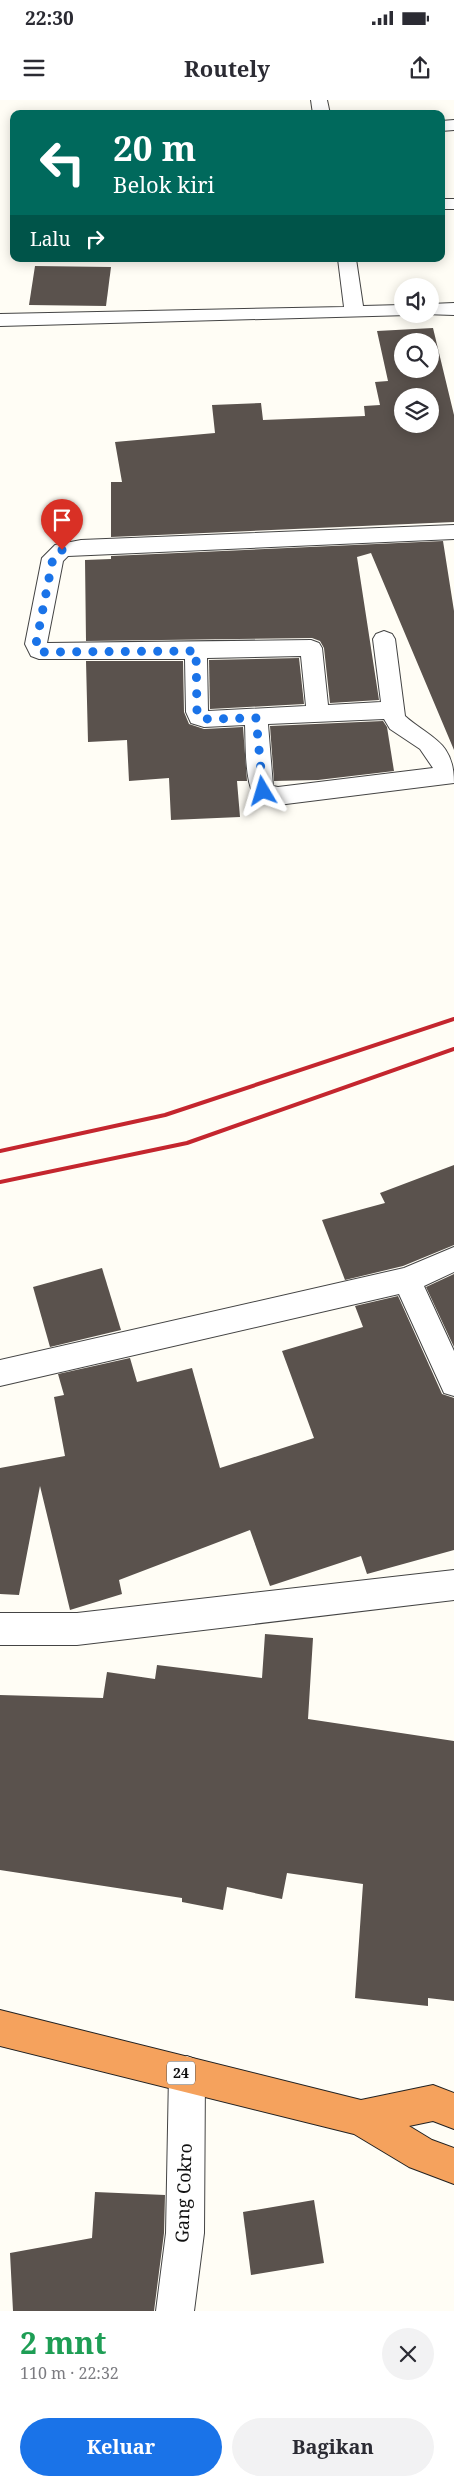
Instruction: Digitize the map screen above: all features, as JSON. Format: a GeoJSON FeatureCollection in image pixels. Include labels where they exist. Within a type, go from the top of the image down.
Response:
{"type":"FeatureCollection","features":[{"type":"Feature","properties":{"kind":"highway","name":"24"},"geometry":{"type":"LineString","coordinates":[[0,2028],[362,2118],[422,2154],[454,2166]]}},
{"type":"Feature","properties":{"kind":"highway","name":"24"},"geometry":{"type":"LineString","coordinates":[[362,2118],[433,2103],[454,2110]]}},
{"type":"Feature","properties":{"kind":"street"},"geometry":{"type":"LineString","coordinates":[[347,262],[354,312]]}},
{"type":"Feature","properties":{"kind":"street"},"geometry":{"type":"LineString","coordinates":[[0,320],[394,310]]}},
{"type":"Feature","properties":{"kind":"street"},"geometry":{"type":"LineString","coordinates":[[444,310],[454,329]]}},
{"type":"Feature","properties":{"kind":"street"},"geometry":{"type":"LineString","coordinates":[[318,714],[311,648],[39,652],[36,644],[53,558],[62,550],[81,547],[454,532]]}},
{"type":"Feature","properties":{"kind":"street"},"geometry":{"type":"LineString","coordinates":[[256,718],[261,784],[263,791],[267,795],[278,796],[362,787],[451,774],[428,743],[398,723],[392,710],[384,639]]}},
{"type":"Feature","properties":{"kind":"street"},"geometry":{"type":"LineString","coordinates":[[196,651],[197,712],[199,717],[204,719],[392,710]]}},
{"type":"Feature","properties":{"kind":"street"},"geometry":{"type":"LineString","coordinates":[[0,1373],[407,1280],[454,1260]]}},
{"type":"Feature","properties":{"kind":"street"},"geometry":{"type":"LineString","coordinates":[[407,1280],[454,1383]]}},
{"type":"Feature","properties":{"kind":"street"},"geometry":{"type":"LineString","coordinates":[[0,1629],[77,1630],[454,1585]]}},
{"type":"Feature","properties":{"kind":"street","name":"Gang Cokro"},"geometry":{"type":"LineString","coordinates":[[175,2311],[185,2232],[187,2074]]}},
{"type":"Feature","properties":{"kind":"building"},"geometry":{"type":"Polygon","coordinates":[[[35,266],[111,267],[106,306],[29,305],[35,266]]]}},
{"type":"Feature","properties":{"kind":"building"},"geometry":{"type":"Polygon","coordinates":[[[433,328],[434,333],[394,333],[394,378],[439,378],[439,353],[454,415],[454,522],[111,537],[111,482],[122,482],[115,442],[215,433],[212,405],[261,403],[263,420],[365,416],[364,406],[380,405],[375,382],[388,381],[377,331],[433,328]]]}},
{"type":"Feature","properties":{"kind":"building"},"geometry":{"type":"Polygon","coordinates":[[[443,541],[454,611],[454,750],[371,553],[357,557],[379,700],[330,703],[324,648],[320,641],[312,638],[86,641],[85,560],[111,559],[111,556],[443,541]]]}},
{"type":"Feature","properties":{"kind":"building"},"geometry":{"type":"Polygon","coordinates":[[[299,658],[304,704],[210,709],[209,660],[299,658]]]}},
{"type":"Feature","properties":{"kind":"building"},"geometry":{"type":"Polygon","coordinates":[[[86,661],[183,661],[184,712],[189,724],[204,729],[243,727],[247,781],[237,781],[240,817],[171,820],[169,778],[129,781],[127,740],[88,742],[86,661]]]}},
{"type":"Feature","properties":{"kind":"building"},"geometry":{"type":"Polygon","coordinates":[[[383,721],[387,727],[394,771],[318,780],[274,781],[270,726],[383,721]]]}},
{"type":"Feature","properties":{"kind":"building"},"geometry":{"type":"Polygon","coordinates":[[[454,1165],[454,1245],[403,1266],[345,1280],[322,1220],[385,1203],[380,1193],[454,1165]]]}},
{"type":"Feature","properties":{"kind":"building"},"geometry":{"type":"Polygon","coordinates":[[[102,1268],[121,1330],[50,1347],[33,1287],[102,1268]]]}},
{"type":"Feature","properties":{"kind":"building"},"geometry":{"type":"Polygon","coordinates":[[[454,1274],[454,1347],[426,1287],[454,1274]]]}},
{"type":"Feature","properties":{"kind":"building"},"geometry":{"type":"Polygon","coordinates":[[[398,1296],[442,1394],[454,1398],[454,1550],[367,1574],[361,1556],[270,1586],[250,1530],[119,1580],[122,1594],[70,1610],[40,1486],[19,1595],[0,1594],[0,1468],[65,1456],[54,1397],[64,1395],[58,1374],[130,1358],[137,1382],[192,1368],[220,1468],[314,1438],[282,1351],[363,1327],[355,1306],[398,1296]]]}},
{"type":"Feature","properties":{"kind":"building"},"geometry":{"type":"Polygon","coordinates":[[[265,1634],[313,1638],[308,1719],[454,1741],[454,2001],[428,1998],[428,2006],[355,1998],[363,1884],[287,1873],[282,1899],[227,1887],[223,1910],[182,1902],[182,1898],[0,1870],[0,1695],[103,1698],[107,1672],[155,1679],[157,1665],[262,1678],[265,1634]]]}},
{"type":"Feature","properties":{"kind":"building"},"geometry":{"type":"Polygon","coordinates":[[[95,2192],[165,2195],[164,2233],[154,2311],[13,2311],[10,2253],[92,2238],[95,2192]]]}},
{"type":"Feature","properties":{"kind":"building"},"geometry":{"type":"Polygon","coordinates":[[[314,2200],[324,2263],[251,2275],[243,2212],[314,2200]]]}},
{"type":"Feature","properties":{"kind":"railway"},"geometry":{"type":"LineString","coordinates":[[0,1151],[165,1115],[454,1019]]}},
{"type":"Feature","properties":{"kind":"railway"},"geometry":{"type":"LineString","coordinates":[[0,1182],[187,1143],[454,1049]]}},
{"type":"Feature","properties":{"kind":"route"},"geometry":{"type":"LineString","coordinates":[[62,550],[53,558],[36,644],[37,650],[41,652],[196,651],[197,712],[199,717],[204,719],[256,718],[263,791]]}}]}
